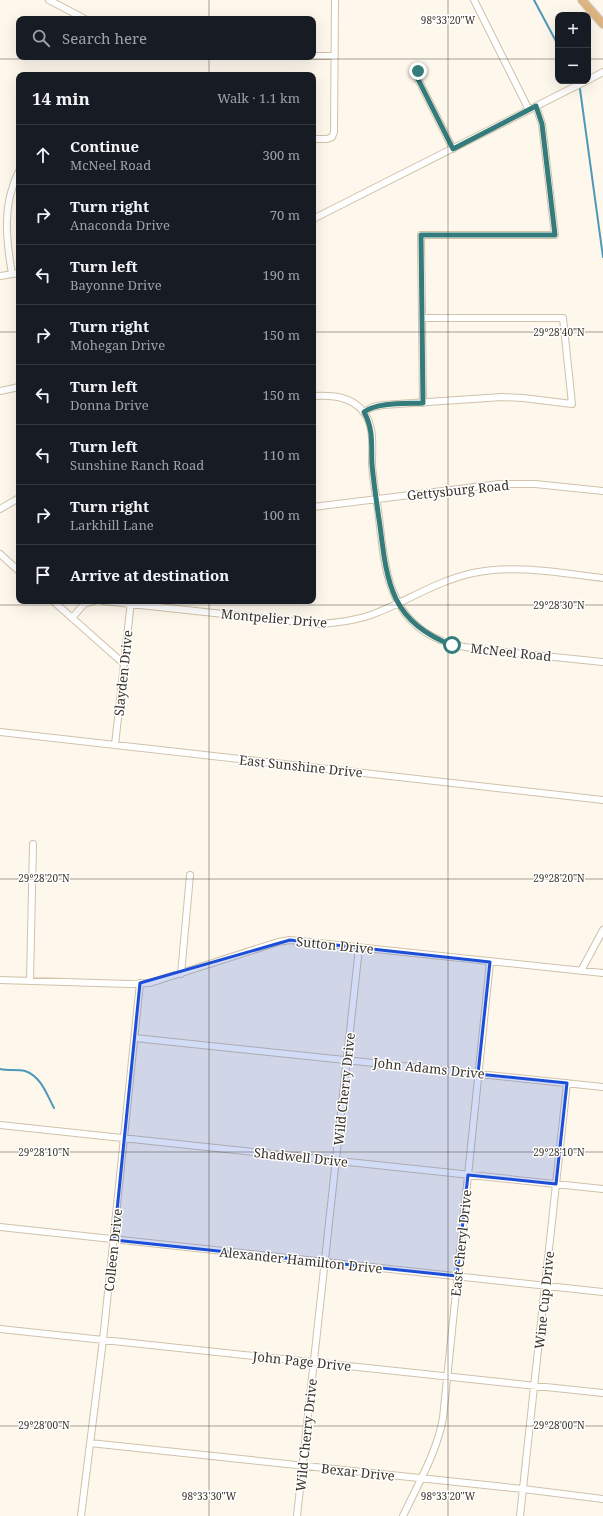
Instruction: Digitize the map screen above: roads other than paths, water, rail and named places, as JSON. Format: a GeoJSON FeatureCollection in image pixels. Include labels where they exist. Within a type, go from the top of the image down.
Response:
{"type":"FeatureCollection","features":[{"type":"Feature","properties":{"kind":"main road"},"geometry":{"type":"LineString","coordinates":[[582,0],[601,19]]}},
{"type":"Feature","properties":{"kind":"street"},"geometry":{"type":"LineString","coordinates":[[49,0],[79,16]]}},
{"type":"Feature","properties":{"kind":"street"},"geometry":{"type":"LineString","coordinates":[[316,139],[327,139],[332,137],[334,132],[336,0]]}},
{"type":"Feature","properties":{"kind":"street"},"geometry":{"type":"LineString","coordinates":[[474,0],[529,110]]}},
{"type":"Feature","properties":{"kind":"street"},"geometry":{"type":"LineString","coordinates":[[316,56],[335,56]]}},
{"type":"Feature","properties":{"kind":"street"},"geometry":{"type":"LineString","coordinates":[[418,71],[418,79],[453,149]]}},
{"type":"Feature","properties":{"kind":"street"},"geometry":{"type":"LineString","coordinates":[[591,78],[603,72]]}},
{"type":"Feature","properties":{"kind":"street"},"geometry":{"type":"LineString","coordinates":[[316,218],[579,84]]}},
{"type":"Feature","properties":{"kind":"street"},"geometry":{"type":"LineString","coordinates":[[423,403],[421,235],[555,235],[542,124],[536,106]]}},
{"type":"Feature","properties":{"kind":"street"},"geometry":{"type":"LineString","coordinates":[[12,274],[7,246],[6,222],[11,191],[16,178]]}},
{"type":"Feature","properties":{"kind":"street"},"geometry":{"type":"LineString","coordinates":[[0,276],[16,273]]}},
{"type":"Feature","properties":{"kind":"street"},"geometry":{"type":"LineString","coordinates":[[316,396],[330,395],[345,399],[355,404],[364,412],[373,407],[383,405],[502,397],[572,404],[563,318],[423,318]]}},
{"type":"Feature","properties":{"kind":"street"},"geometry":{"type":"LineString","coordinates":[[0,391],[16,388]]}},
{"type":"Feature","properties":{"kind":"street","name":"McNeel Road"},"geometry":{"type":"LineString","coordinates":[[364,412],[372,430],[372,466],[385,566],[390,585],[398,603],[408,618],[423,631],[452,645],[603,662]]}},
{"type":"Feature","properties":{"kind":"street","name":"Gettysburg Road"},"geometry":{"type":"LineString","coordinates":[[316,507],[499,484],[535,484],[603,491]]}},
{"type":"Feature","properties":{"kind":"street"},"geometry":{"type":"LineString","coordinates":[[0,509],[16,500]]}},
{"type":"Feature","properties":{"kind":"street"},"geometry":{"type":"LineString","coordinates":[[0,554],[16,568]]}},
{"type":"Feature","properties":{"kind":"street","name":"Montpelier Drive"},"geometry":{"type":"LineString","coordinates":[[147,604],[317,624],[340,623],[371,615],[442,583],[491,570],[529,570],[603,578]]}},
{"type":"Feature","properties":{"kind":"street"},"geometry":{"type":"LineString","coordinates":[[56,604],[124,664]]}},
{"type":"Feature","properties":{"kind":"street"},"geometry":{"type":"LineString","coordinates":[[72,618],[84,604]]}},
{"type":"Feature","properties":{"kind":"street","name":"Slayden Drive"},"geometry":{"type":"LineString","coordinates":[[115,745],[130,604]]}},
{"type":"Feature","properties":{"kind":"street","name":"East Sunshine Drive"},"geometry":{"type":"LineString","coordinates":[[0,732],[603,800]]}},
{"type":"Feature","properties":{"kind":"street"},"geometry":{"type":"LineString","coordinates":[[30,981],[33,844]]}},
{"type":"Feature","properties":{"kind":"street"},"geometry":{"type":"LineString","coordinates":[[181,974],[190,875]]}},
{"type":"Feature","properties":{"kind":"street"},"geometry":{"type":"LineString","coordinates":[[581,970],[603,930]]}},
{"type":"Feature","properties":{"kind":"street","name":"Sutton Drive"},"geometry":{"type":"LineString","coordinates":[[0,980],[150,983],[290,940],[603,973]]}},
{"type":"Feature","properties":{"kind":"street","name":"Wild Cherry Drive"},"geometry":{"type":"LineString","coordinates":[[298,1516],[359,948]]}},
{"type":"Feature","properties":{"kind":"street","name":"East Cheryl Drive"},"geometry":{"type":"LineString","coordinates":[[403,1516],[428,1464],[441,1429],[490,962]]}},
{"type":"Feature","properties":{"kind":"street","name":"Colleen Drive"},"geometry":{"type":"LineString","coordinates":[[81,1516],[103,1340],[140,983]]}},
{"type":"Feature","properties":{"kind":"street","name":"John Adams Drive"},"geometry":{"type":"LineString","coordinates":[[135,1038],[603,1087]]}},
{"type":"Feature","properties":{"kind":"street","name":"Wine Cup Drive"},"geometry":{"type":"LineString","coordinates":[[520,1516],[567,1083]]}},
{"type":"Feature","properties":{"kind":"street","name":"Shadwell Drive"},"geometry":{"type":"LineString","coordinates":[[0,1125],[603,1189]]}},
{"type":"Feature","properties":{"kind":"street","name":"Alexander Hamilton Drive"},"geometry":{"type":"LineString","coordinates":[[0,1227],[603,1292]]}},
{"type":"Feature","properties":{"kind":"street","name":"John Page Drive"},"geometry":{"type":"LineString","coordinates":[[0,1329],[603,1393]]}},
{"type":"Feature","properties":{"kind":"street","name":"Bexar Drive"},"geometry":{"type":"LineString","coordinates":[[90,1443],[523,1489],[603,1499]]}},
{"type":"Feature","properties":{"kind":"waterway"},"geometry":{"type":"LineString","coordinates":[[534,0],[555,39]]}},
{"type":"Feature","properties":{"kind":"waterway"},"geometry":{"type":"LineString","coordinates":[[580,89],[603,257]]}},
{"type":"Feature","properties":{"kind":"waterway"},"geometry":{"type":"LineString","coordinates":[[0,1069],[22,1070],[31,1073],[43,1086],[54,1108]]}}]}
